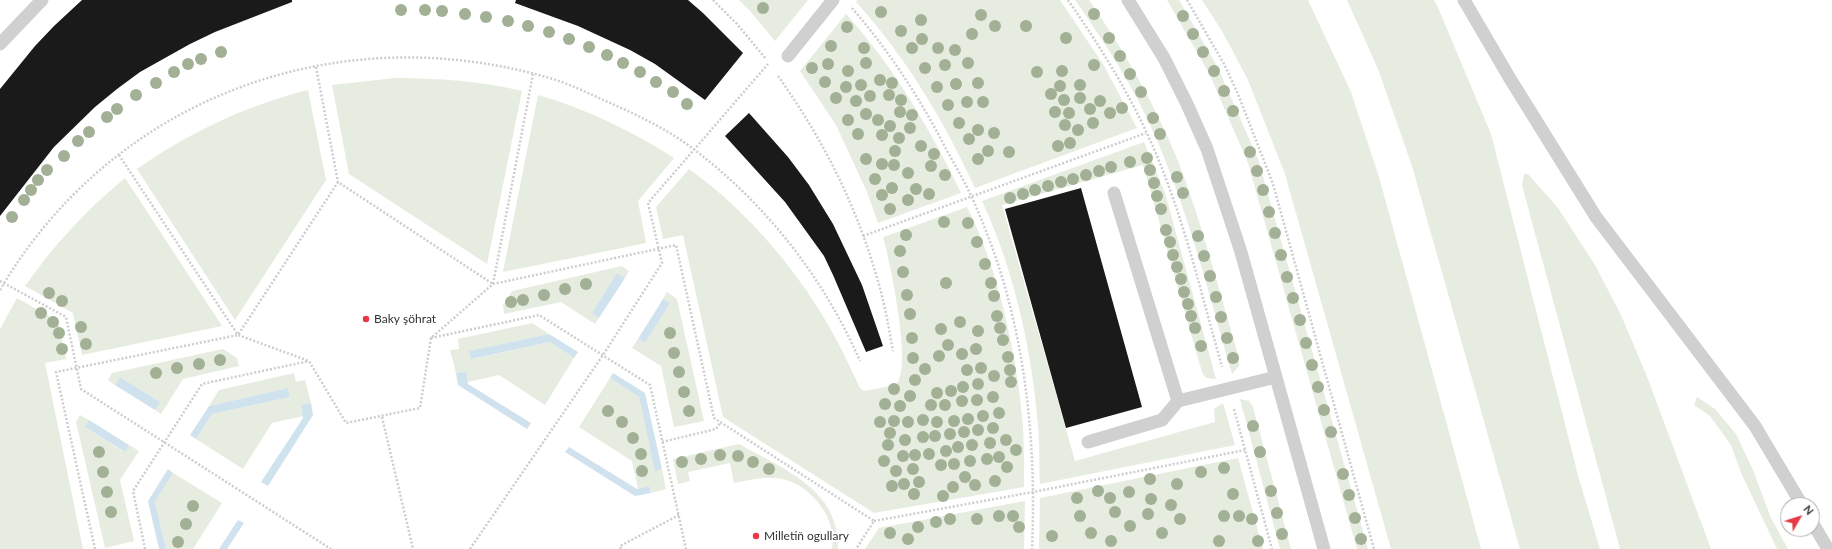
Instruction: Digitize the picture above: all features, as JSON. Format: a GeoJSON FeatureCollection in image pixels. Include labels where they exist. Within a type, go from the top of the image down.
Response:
{"type":"FeatureCollection","features":[{"type":"Feature","properties":{"kind":"lane"},"geometry":{"type":"LineString","coordinates":[[0,44],[42,0]]}},
{"type":"Feature","properties":{"kind":"lane"},"geometry":{"type":"LineString","coordinates":[[788,56],[833,0]]}},
{"type":"Feature","properties":{"kind":"lane"},"geometry":{"type":"LineString","coordinates":[[1128,0],[1164,58],[1207,149],[1241,252],[1324,549]]}},
{"type":"Feature","properties":{"kind":"lane"},"geometry":{"type":"LineString","coordinates":[[1464,0],[1509,77],[1596,217],[1755,426],[1797,497]]}},
{"type":"Feature","properties":{"kind":"lane"},"geometry":{"type":"LineString","coordinates":[[1114,193],[1178,401]]}},
{"type":"Feature","properties":{"kind":"lane"},"geometry":{"type":"LineString","coordinates":[[1088,442],[1162,420],[1178,401],[1276,376]]}},
{"type":"Feature","properties":{"kind":"lane"},"geometry":{"type":"LineString","coordinates":[[1820,536],[1828,549]]}},
{"type":"Feature","properties":{"kind":"path"},"geometry":{"type":"LineString","coordinates":[[713,0],[738,24],[773,69]]}},
{"type":"Feature","properties":{"kind":"path"},"geometry":{"type":"LineString","coordinates":[[1068,0],[1107,59],[1146,133],[1172,194],[1272,549]]}},
{"type":"Feature","properties":{"kind":"path"},"geometry":{"type":"LineString","coordinates":[[1187,0],[1236,88],[1252,126],[1273,184],[1374,549]]}},
{"type":"Feature","properties":{"kind":"path"},"geometry":{"type":"LineString","coordinates":[[847,4],[872,32],[893,60],[937,131],[979,213],[993,250],[1005,289],[1024,375],[1030,426],[1032,549]]}},
{"type":"Feature","properties":{"kind":"path"},"geometry":{"type":"LineString","coordinates":[[0,290],[28,248],[59,210],[79,190],[119,155],[160,126],[213,97],[264,79],[316,67],[377,58],[425,58],[476,63],[533,74],[555,80],[630,111],[694,150],[744,193],[807,265],[834,307],[860,361]]}},
{"type":"Feature","properties":{"kind":"path"},"geometry":{"type":"LineString","coordinates":[[470,549],[603,355],[662,263],[648,203],[769,63]]}},
{"type":"Feature","properties":{"kind":"path"},"geometry":{"type":"LineString","coordinates":[[238,335],[338,182],[316,67]]}},
{"type":"Feature","properties":{"kind":"path"},"geometry":{"type":"LineString","coordinates":[[492,284],[533,74]]}},
{"type":"Feature","properties":{"kind":"path"},"geometry":{"type":"LineString","coordinates":[[777,75],[802,109],[820,139],[851,203],[874,268],[884,302],[893,351]]}},
{"type":"Feature","properties":{"kind":"path"},"geometry":{"type":"LineString","coordinates":[[863,236],[1146,133]]}},
{"type":"Feature","properties":{"kind":"path"},"geometry":{"type":"LineString","coordinates":[[119,155],[238,335]]}},
{"type":"Feature","properties":{"kind":"path"},"geometry":{"type":"LineString","coordinates":[[338,182],[492,284]]}},
{"type":"Feature","properties":{"kind":"path"},"geometry":{"type":"LineString","coordinates":[[95,549],[56,372],[238,335],[309,361],[346,423],[382,417],[420,408],[431,338],[492,284],[676,245],[714,418],[874,521],[1032,492],[1245,450]]}},
{"type":"Feature","properties":{"kind":"path"},"geometry":{"type":"LineString","coordinates":[[0,281],[66,317],[81,389],[331,549]]}},
{"type":"Feature","properties":{"kind":"path"},"geometry":{"type":"LineString","coordinates":[[431,338],[538,315],[650,385],[686,549]]}},
{"type":"Feature","properties":{"kind":"path"},"geometry":{"type":"LineString","coordinates":[[145,549],[133,491],[202,384],[309,361]]}},
{"type":"Feature","properties":{"kind":"path"},"geometry":{"type":"LineString","coordinates":[[382,417],[413,549]]}},
{"type":"Feature","properties":{"kind":"path"},"geometry":{"type":"LineString","coordinates":[[662,442],[716,429],[721,422]]}},
{"type":"Feature","properties":{"kind":"path"},"geometry":{"type":"LineString","coordinates":[[621,549],[620,546],[679,515]]}},
{"type":"Feature","properties":{"kind":"path"},"geometry":{"type":"LineString","coordinates":[[856,549],[874,521]]}},
{"type":"Feature","properties":{"kind":"shaded area"},"geometry":{"type":"Polygon","coordinates":[[[739,0],[808,0],[775,41],[739,0]]]}},
{"type":"Feature","properties":{"kind":"shaded area"},"geometry":{"type":"Polygon","coordinates":[[[858,0],[1060,0],[1103,64],[1137,128],[975,188],[950,138],[923,90],[891,45],[856,2],[858,0]]]}},
{"type":"Feature","properties":{"kind":"shaded area"},"geometry":{"type":"Polygon","coordinates":[[[1075,0],[1089,0],[1102,19],[1147,95],[1176,156],[1202,231],[1239,358],[1239,366],[1232,374],[1184,211],[1160,147],[1146,116],[1122,71],[1075,0]]]}},
{"type":"Feature","properties":{"kind":"shaded area"},"geometry":{"type":"Polygon","coordinates":[[[1167,0],[1179,0],[1218,68],[1258,159],[1368,549],[1357,549],[1248,163],[1209,73],[1167,0]]]}},
{"type":"Feature","properties":{"kind":"shaded area"},"geometry":{"type":"Polygon","coordinates":[[[1202,0],[1308,0],[1351,92],[1379,177],[1481,549],[1391,549],[1285,174],[1248,80],[1222,31],[1202,0]]]}},
{"type":"Feature","properties":{"kind":"shaded area"},"geometry":{"type":"Polygon","coordinates":[[[1347,0],[1434,0],[1437,5],[1491,134],[1579,479],[1600,549],[1520,549],[1412,166],[1378,69],[1347,0]]]}},
{"type":"Feature","properties":{"kind":"shaded area"},"geometry":{"type":"Polygon","coordinates":[[[846,14],[880,55],[910,99],[937,145],[961,193],[878,223],[867,192],[836,125],[800,71],[846,14]]]}},
{"type":"Feature","properties":{"kind":"shaded area"},"geometry":{"type":"Polygon","coordinates":[[[395,78],[459,81],[522,91],[487,264],[349,174],[332,85],[395,78]]]}},
{"type":"Feature","properties":{"kind":"shaded area"},"geometry":{"type":"Polygon","coordinates":[[[308,90],[326,180],[235,320],[137,169],[177,143],[240,112],[285,96],[308,90]]]}},
{"type":"Feature","properties":{"kind":"shaded area"},"geometry":{"type":"Polygon","coordinates":[[[538,95],[574,107],[609,122],[674,158],[638,201],[646,243],[503,272],[538,95]]]}},
{"type":"Feature","properties":{"kind":"shaded area"},"geometry":{"type":"Polygon","coordinates":[[[1144,142],[1165,193],[1216,379],[1206,378],[1202,372],[1143,165],[1002,205],[1075,461],[1215,422],[1214,409],[1223,403],[1235,445],[1040,484],[1038,426],[1026,340],[1012,282],[993,227],[982,201],[1144,142]]]}},
{"type":"Feature","properties":{"kind":"shaded area"},"geometry":{"type":"Polygon","coordinates":[[[689,169],[732,204],[772,246],[790,268],[822,315],[839,345],[860,388],[864,391],[896,385],[901,375],[901,337],[895,290],[883,237],[967,207],[988,258],[1005,314],[1011,343],[1023,426],[1024,487],[874,513],[723,417],[683,235],[663,239],[656,207],[689,169]]]}},
{"type":"Feature","properties":{"kind":"shaded area"},"geometry":{"type":"Polygon","coordinates":[[[1524,174],[1528,174],[1558,208],[1595,265],[1621,315],[1648,379],[1711,549],[1620,549],[1522,185],[1524,174]]]}},
{"type":"Feature","properties":{"kind":"shaded area"},"geometry":{"type":"Polygon","coordinates":[[[125,178],[222,326],[82,355],[73,313],[25,286],[47,256],[71,229],[84,215],[125,178]]]}},
{"type":"Feature","properties":{"kind":"shaded area"},"geometry":{"type":"Polygon","coordinates":[[[622,266],[629,271],[625,278],[617,273],[592,313],[599,318],[595,324],[561,302],[504,314],[503,305],[512,291],[622,266]]]}},
{"type":"Feature","properties":{"kind":"shaded area"},"geometry":{"type":"Polygon","coordinates":[[[667,292],[677,299],[704,421],[674,427],[661,366],[632,348],[638,339],[645,343],[670,303],[663,299],[667,292]]]}},
{"type":"Feature","properties":{"kind":"shaded area"},"geometry":{"type":"Polygon","coordinates":[[[17,298],[58,321],[66,359],[45,363],[83,549],[0,549],[0,329],[17,298]]]}},
{"type":"Feature","properties":{"kind":"shaded area"},"geometry":{"type":"Polygon","coordinates":[[[532,323],[549,334],[470,351],[472,359],[550,342],[574,358],[545,405],[499,375],[468,382],[465,371],[456,373],[450,350],[459,349],[458,339],[532,323]]]}},
{"type":"Feature","properties":{"kind":"shaded area"},"geometry":{"type":"Polygon","coordinates":[[[223,349],[237,358],[239,366],[183,379],[161,414],[155,410],[160,402],[120,377],[115,385],[108,380],[112,373],[223,349]]]}},
{"type":"Feature","properties":{"kind":"shaded area"},"geometry":{"type":"Polygon","coordinates":[[[294,373],[296,382],[305,380],[311,403],[301,405],[303,416],[272,423],[243,469],[196,439],[212,414],[290,397],[288,388],[209,406],[219,390],[294,373]]]}},
{"type":"Feature","properties":{"kind":"shaded area"},"geometry":{"type":"Polygon","coordinates":[[[610,378],[639,397],[655,470],[662,469],[666,489],[651,493],[649,486],[638,489],[632,461],[579,427],[610,378]]]}},
{"type":"Feature","properties":{"kind":"shaded area"},"geometry":{"type":"Polygon","coordinates":[[[1697,397],[1715,409],[1736,434],[1753,470],[1771,518],[1780,537],[1788,549],[1777,549],[1742,475],[1731,445],[1710,416],[1694,405],[1697,397]]]}},
{"type":"Feature","properties":{"kind":"shaded area"},"geometry":{"type":"Polygon","coordinates":[[[1240,399],[1249,401],[1253,407],[1291,549],[1280,549],[1240,399]]]}},
{"type":"Feature","properties":{"kind":"shaded area"},"geometry":{"type":"Polygon","coordinates":[[[80,415],[89,420],[85,427],[124,452],[129,445],[139,451],[120,480],[134,541],[105,548],[76,422],[80,415]]]}},
{"type":"Feature","properties":{"kind":"shaded area"},"geometry":{"type":"Polygon","coordinates":[[[739,444],[790,472],[806,483],[819,496],[830,511],[836,528],[838,549],[832,549],[833,538],[831,527],[821,507],[814,498],[796,484],[786,480],[773,478],[754,479],[734,483],[730,463],[688,472],[690,481],[678,484],[673,459],[739,444]]]}},
{"type":"Feature","properties":{"kind":"shaded area"},"geometry":{"type":"Polygon","coordinates":[[[1238,458],[1263,549],[1039,549],[1040,498],[1238,458]]]}},
{"type":"Feature","properties":{"kind":"shaded area"},"geometry":{"type":"Polygon","coordinates":[[[173,473],[222,503],[193,549],[166,549],[155,502],[173,473]]]}},
{"type":"Feature","properties":{"kind":"shaded area"},"geometry":{"type":"Polygon","coordinates":[[[1025,501],[1024,549],[865,549],[879,528],[1025,501]]]}},
{"type":"Feature","properties":{"kind":"water"},"geometry":{"type":"Polygon","coordinates":[[[617,273],[625,278],[599,318],[592,313],[617,273]]]}},
{"type":"Feature","properties":{"kind":"water"},"geometry":{"type":"Polygon","coordinates":[[[663,299],[670,303],[645,343],[638,339],[663,299]]]}},
{"type":"Feature","properties":{"kind":"water"},"geometry":{"type":"Polygon","coordinates":[[[549,334],[578,352],[574,358],[550,342],[471,359],[469,351],[549,334]]]}},
{"type":"Feature","properties":{"kind":"water"},"geometry":{"type":"Polygon","coordinates":[[[466,371],[468,384],[531,423],[527,429],[458,385],[456,373],[466,371]]]}},
{"type":"Feature","properties":{"kind":"water"},"geometry":{"type":"Polygon","coordinates":[[[613,373],[645,393],[662,469],[655,471],[639,397],[610,378],[613,373]]]}},
{"type":"Feature","properties":{"kind":"water"},"geometry":{"type":"Polygon","coordinates":[[[120,377],[160,402],[155,410],[115,385],[120,377]]]}},
{"type":"Feature","properties":{"kind":"water"},"geometry":{"type":"Polygon","coordinates":[[[288,388],[290,397],[212,414],[196,439],[190,435],[209,406],[288,388]]]}},
{"type":"Feature","properties":{"kind":"water"},"geometry":{"type":"Polygon","coordinates":[[[311,403],[313,415],[268,486],[261,482],[303,418],[301,405],[311,403]]]}},
{"type":"Feature","properties":{"kind":"water"},"geometry":{"type":"Polygon","coordinates":[[[89,420],[129,445],[125,452],[85,427],[89,420]]]}},
{"type":"Feature","properties":{"kind":"water"},"geometry":{"type":"Polygon","coordinates":[[[569,447],[637,489],[649,486],[651,493],[635,496],[565,452],[569,447]]]}},
{"type":"Feature","properties":{"kind":"water"},"geometry":{"type":"Polygon","coordinates":[[[168,469],[173,473],[155,502],[166,549],[159,549],[148,501],[168,469]]]}},
{"type":"Feature","properties":{"kind":"water"},"geometry":{"type":"Polygon","coordinates":[[[238,520],[244,523],[227,549],[219,549],[238,520]]]}},
{"type":"Feature","properties":{"kind":"building"},"geometry":{"type":"Polygon","coordinates":[[[82,0],[292,0],[292,2],[215,32],[140,72],[95,107],[54,147],[0,216],[0,89],[35,46],[82,0]]]}},
{"type":"Feature","properties":{"kind":"building"},"geometry":{"type":"Polygon","coordinates":[[[516,0],[688,0],[743,53],[705,100],[655,64],[630,50],[578,26],[515,3],[516,0]]]}},
{"type":"Feature","properties":{"kind":"building"},"geometry":{"type":"Polygon","coordinates":[[[749,113],[788,157],[809,185],[833,224],[862,285],[883,346],[866,352],[824,256],[785,202],[725,136],[749,113]]]}},
{"type":"Feature","properties":{"kind":"building"},"geometry":{"type":"Polygon","coordinates":[[[1081,188],[1142,407],[1066,428],[1005,209],[1081,188]]]}},
{"type":"Feature","properties":{"kind":"place","name":"Baky şöhrat"},"geometry":{"type":"Point","coordinates":[366,319]}},
{"type":"Feature","properties":{"kind":"place","name":"Milletiň ogullary"},"geometry":{"type":"Point","coordinates":[756,536]}}]}
